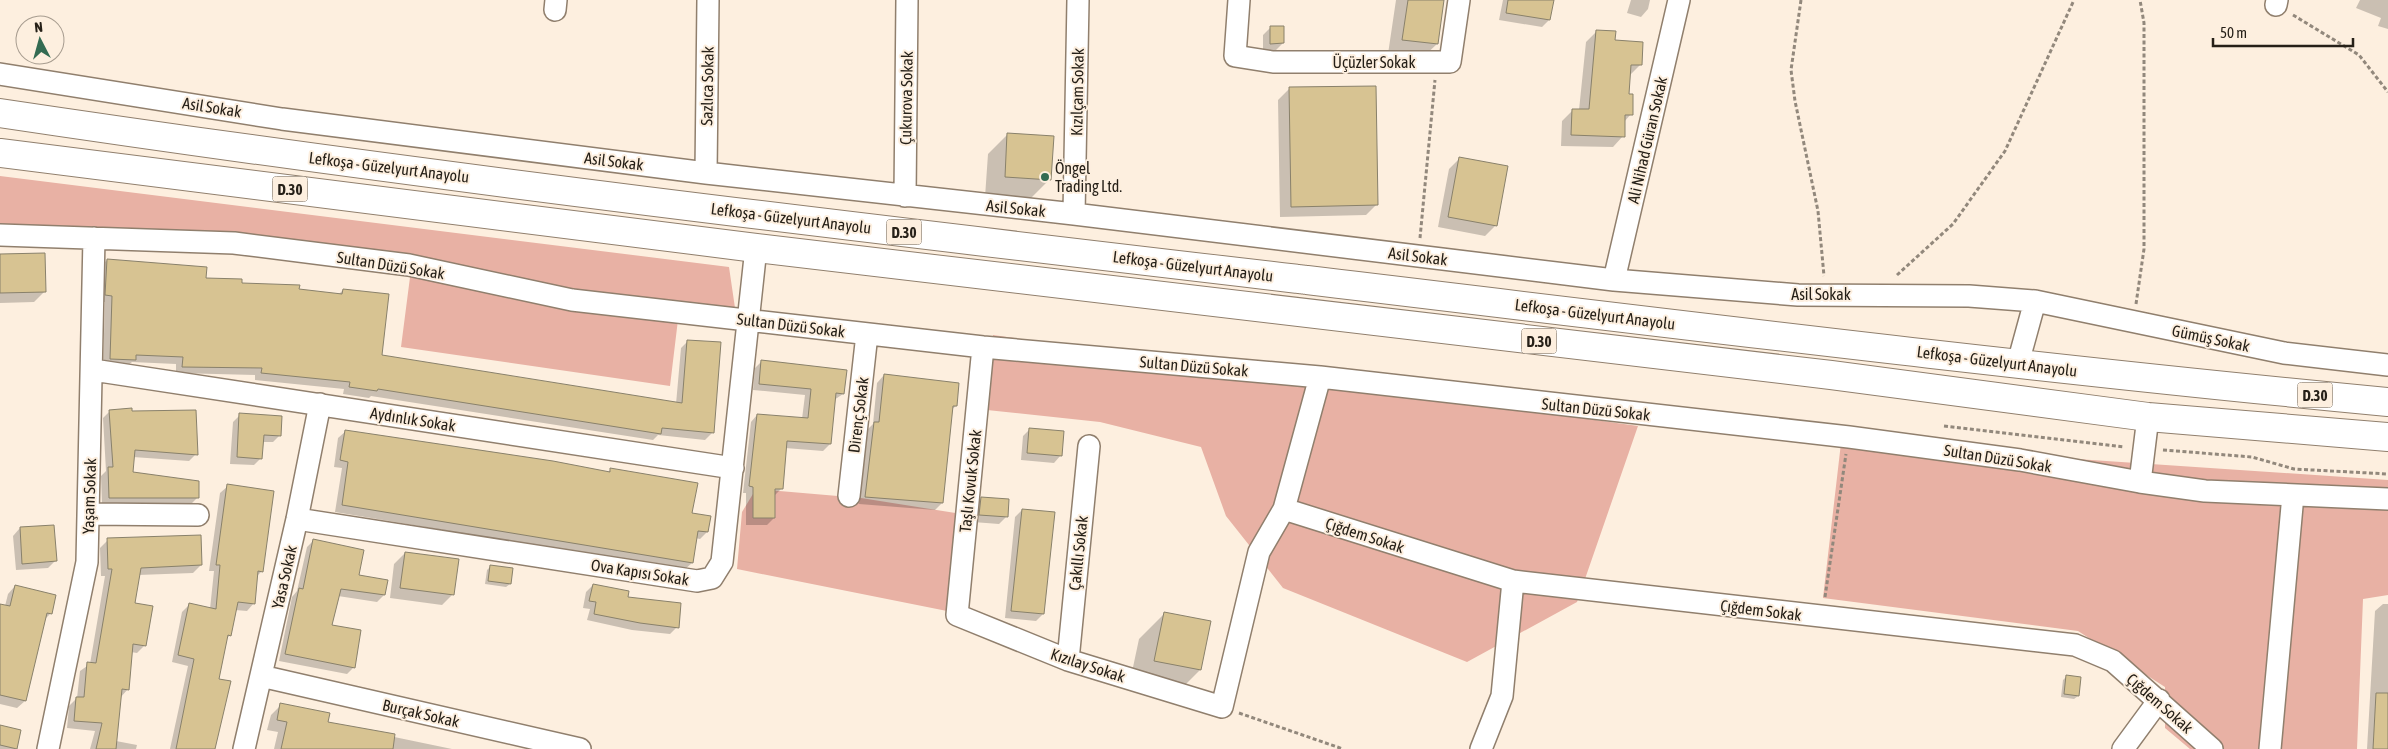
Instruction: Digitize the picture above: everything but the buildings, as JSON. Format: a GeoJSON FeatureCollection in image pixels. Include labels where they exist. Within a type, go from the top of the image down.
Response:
{"type":"FeatureCollection","features":[{"type":"Feature","properties":{"kind":"highway","name":"Lefkoşa - Güzelyurt Anayolu"},"geometry":{"type":"LineString","coordinates":[[0,113],[238,149],[714,209],[2018,363],[2388,402]]}},
{"type":"Feature","properties":{"kind":"highway","name":"Lefkoşa - Güzelyurt Anayolu"},"geometry":{"type":"LineString","coordinates":[[0,154],[756,248],[1831,375],[2148,417],[2388,437]]}},
{"type":"Feature","properties":{"kind":"street","name":"Sazlıca Sokak"},"geometry":{"type":"LineString","coordinates":[[706,173],[708,0]]}},
{"type":"Feature","properties":{"kind":"street","name":"Çukurova Sokak"},"geometry":{"type":"LineString","coordinates":[[905,196],[907,0]]}},
{"type":"Feature","properties":{"kind":"street","name":"Kızılçam Sokak"},"geometry":{"type":"LineString","coordinates":[[1074,214],[1078,0]]}},
{"type":"Feature","properties":{"kind":"street","name":"Üçüzler Sokak"},"geometry":{"type":"LineString","coordinates":[[1239,0],[1235,56],[1273,62],[1450,62],[1459,0]]}},
{"type":"Feature","properties":{"kind":"street","name":"Ali Nihad Güran Sokak"},"geometry":{"type":"LineString","coordinates":[[1614,280],[1679,0]]}},
{"type":"Feature","properties":{"kind":"street","name":"Asil Sokak"},"geometry":{"type":"LineString","coordinates":[[0,74],[282,119],[706,173],[1074,214],[1614,280],[1798,295],[1969,296],[2035,301]]}},
{"type":"Feature","properties":{"kind":"street","name":"Sultan Düzü Sokak"},"geometry":{"type":"LineString","coordinates":[[0,235],[234,243],[409,265],[572,300],[983,347],[1320,377],[1849,436],[2020,460],[2140,482],[2205,491],[2388,499]]}},
{"type":"Feature","properties":{"kind":"street","name":"Yaşam Sokak"},"geometry":{"type":"LineString","coordinates":[[48,749],[88,562],[94,238]]}},
{"type":"Feature","properties":{"kind":"street","name":"Ova Kapısı Sokak"},"geometry":{"type":"LineString","coordinates":[[297,519],[697,581],[712,578],[722,562],[756,248]]}},
{"type":"Feature","properties":{"kind":"street","name":"Gümüş Sokak"},"geometry":{"type":"LineString","coordinates":[[2035,301],[2284,353],[2388,365]]}},
{"type":"Feature","properties":{"kind":"street"},"geometry":{"type":"LineString","coordinates":[[2018,363],[2035,301]]}},
{"type":"Feature","properties":{"kind":"street","name":"Direnç Sokak"},"geometry":{"type":"LineString","coordinates":[[849,496],[867,334]]}},
{"type":"Feature","properties":{"kind":"street","name":"Taşlı Kovuk Sokak"},"geometry":{"type":"LineString","coordinates":[[957,615],[983,347]]}},
{"type":"Feature","properties":{"kind":"street","name":"Aydınlık Sokak"},"geometry":{"type":"LineString","coordinates":[[93,370],[733,468]]}},
{"type":"Feature","properties":{"kind":"street"},"geometry":{"type":"LineString","coordinates":[[1222,707],[1259,552],[1284,509],[1320,377]]}},
{"type":"Feature","properties":{"kind":"street","name":"Yasa Sokak"},"geometry":{"type":"LineString","coordinates":[[244,749],[297,519],[320,404]]}},
{"type":"Feature","properties":{"kind":"street"},"geometry":{"type":"LineString","coordinates":[[2140,482],[2148,417]]}},
{"type":"Feature","properties":{"kind":"street","name":"Çakıllı Sokak"},"geometry":{"type":"LineString","coordinates":[[1068,660],[1089,446]]}},
{"type":"Feature","properties":{"kind":"street"},"geometry":{"type":"LineString","coordinates":[[2270,749],[2293,495]]}},
{"type":"Feature","properties":{"kind":"street","name":"Çığdem Sokak"},"geometry":{"type":"LineString","coordinates":[[1284,509],[1513,582],[2075,645],[2113,661],[2212,749]]}},
{"type":"Feature","properties":{"kind":"street"},"geometry":{"type":"LineString","coordinates":[[89,514],[198,515]]}},
{"type":"Feature","properties":{"kind":"street"},"geometry":{"type":"LineString","coordinates":[[1482,749],[1502,696],[1513,582]]}},
{"type":"Feature","properties":{"kind":"street","name":"Kızılay Sokak"},"geometry":{"type":"LineString","coordinates":[[957,615],[1068,660],[1222,707]]}},
{"type":"Feature","properties":{"kind":"street","name":"Burçak Sokak"},"geometry":{"type":"LineString","coordinates":[[262,676],[580,749]]}},
{"type":"Feature","properties":{"kind":"street"},"geometry":{"type":"LineString","coordinates":[[2123,749],[2158,700]]}},
{"type":"Feature","properties":{"kind":"path"},"geometry":{"type":"LineString","coordinates":[[1801,0],[1791,70],[1795,101],[1818,211],[1825,294]]}},
{"type":"Feature","properties":{"kind":"path"},"geometry":{"type":"LineString","coordinates":[[1877,294],[1953,224],[2005,151],[2074,0]]}},
{"type":"Feature","properties":{"kind":"path"},"geometry":{"type":"LineString","coordinates":[[2133,322],[2144,249],[2144,23],[2140,0]]}},
{"type":"Feature","properties":{"kind":"path"},"geometry":{"type":"LineString","coordinates":[[2276,3],[2359,54],[2388,92]]}},
{"type":"Feature","properties":{"kind":"path"},"geometry":{"type":"LineString","coordinates":[[1418,256],[1436,62]]}},
{"type":"Feature","properties":{"kind":"path"},"geometry":{"type":"LineString","coordinates":[[1944,426],[2144,449],[2252,457],[2294,469],[2388,474]]}},
{"type":"Feature","properties":{"kind":"path"},"geometry":{"type":"LineString","coordinates":[[1822,618],[1849,436]]}},
{"type":"Feature","properties":{"kind":"path"},"geometry":{"type":"LineString","coordinates":[[1222,707],[1343,749]]}},
{"type":"Feature","properties":{"kind":"shaded area"},"geometry":{"type":"Polygon","coordinates":[[[0,176],[729,267],[735,308],[680,303],[670,386],[401,347],[413,254],[229,232],[0,225],[0,176]]]}},
{"type":"Feature","properties":{"kind":"shaded area"},"geometry":{"type":"Polygon","coordinates":[[[993,335],[1638,426],[1577,602],[1467,662],[1283,588],[1226,516],[1201,447],[1100,422],[987,410],[993,335]]]}},
{"type":"Feature","properties":{"kind":"shaded area"},"geometry":{"type":"Polygon","coordinates":[[[1841,443],[2388,480],[2388,595],[2363,599],[2357,749],[2190,749],[2165,728],[2165,687],[2078,631],[1823,598],[1841,443]]]}},
{"type":"Feature","properties":{"kind":"shaded area"},"geometry":{"type":"Polygon","coordinates":[[[756,489],[861,498],[968,515],[957,613],[737,569],[742,512],[756,489]]]}},
{"type":"Feature","properties":{"kind":"place","name":"Öngel Trading Ltd."},"geometry":{"type":"Point","coordinates":[1045,177]}}]}
